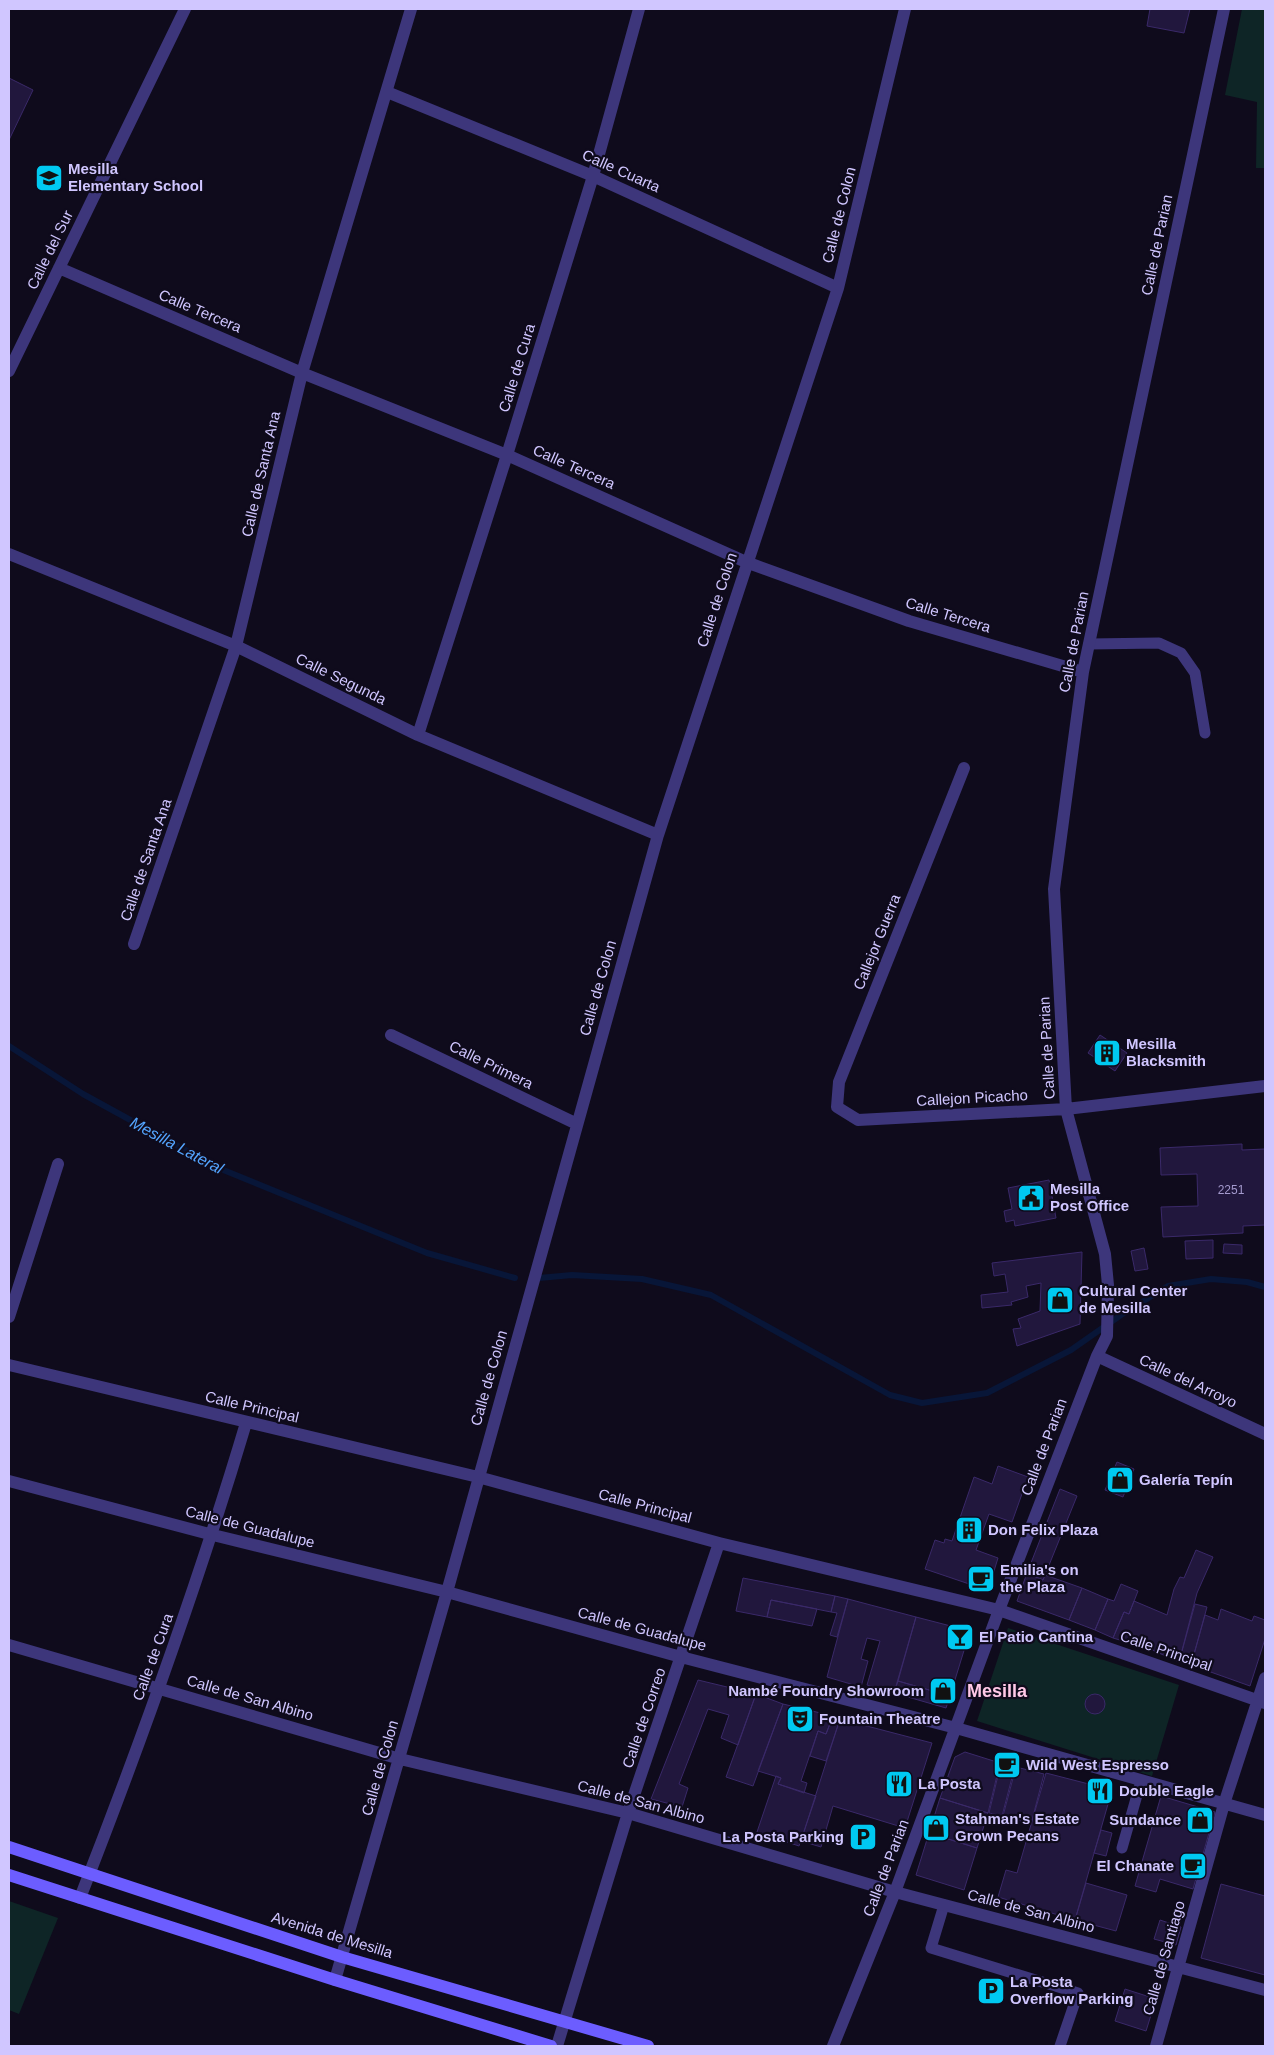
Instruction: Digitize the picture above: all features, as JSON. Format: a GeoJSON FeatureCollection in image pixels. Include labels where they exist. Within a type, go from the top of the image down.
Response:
{"type":"FeatureCollection","features":[{"type":"Feature","properties":{"kind":"main road","name":"Avenida de Mesilla"},"geometry":{"type":"LineString","coordinates":[[9,1847],[342,1957],[648,2046]]}},
{"type":"Feature","properties":{"kind":"main road"},"geometry":{"type":"LineString","coordinates":[[9,1875],[335,1980],[552,2046]]}},
{"type":"Feature","properties":{"kind":"street","name":"Calle del Sur"},"geometry":{"type":"LineString","coordinates":[[9,371],[185,9]]}},
{"type":"Feature","properties":{"kind":"street","name":"Calle de Santa Ana"},"geometry":{"type":"LineString","coordinates":[[134,944],[236,646],[302,373],[411,9]]}},
{"type":"Feature","properties":{"kind":"street","name":"Calle de Cura"},"geometry":{"type":"LineString","coordinates":[[418,734],[593,176],[639,9]]}},
{"type":"Feature","properties":{"kind":"street","name":"Calle de Colon"},"geometry":{"type":"LineString","coordinates":[[335,1980],[400,1759],[658,835],[746,562],[838,288],[905,9]]}},
{"type":"Feature","properties":{"kind":"street","name":"Calle de Parian"},"geometry":{"type":"LineString","coordinates":[[833,2046],[895,1892],[999,1610],[1097,1356],[1107,1336],[1108,1285],[1105,1254],[1066,1109],[1054,889],[1084,672],[1224,9]]}},
{"type":"Feature","properties":{"kind":"street","name":"Calle Cuarta"},"geometry":{"type":"LineString","coordinates":[[387,92],[593,176],[838,288]]}},
{"type":"Feature","properties":{"kind":"street","name":"Calle Tercera"},"geometry":{"type":"LineString","coordinates":[[60,268],[302,373],[507,455],[746,562],[910,622],[1084,672]]}},
{"type":"Feature","properties":{"kind":"street","name":"Calle Segunda"},"geometry":{"type":"LineString","coordinates":[[9,554],[236,646],[418,734],[658,835]]}},
{"type":"Feature","properties":{"kind":"street","name":"Callejor Guerra"},"geometry":{"type":"LineString","coordinates":[[858,1120],[837,1107],[839,1082],[964,768]]}},
{"type":"Feature","properties":{"kind":"street","name":"Calle Primera"},"geometry":{"type":"LineString","coordinates":[[391,1035],[577,1124]]}},
{"type":"Feature","properties":{"kind":"street","name":"Callejon Picacho"},"geometry":{"type":"LineString","coordinates":[[858,1120],[1066,1109],[1265,1086]]}},
{"type":"Feature","properties":{"kind":"street"},"geometry":{"type":"LineString","coordinates":[[9,1317],[58,1164]]}},
{"type":"Feature","properties":{"kind":"street","name":"Calle del Arroyo"},"geometry":{"type":"LineString","coordinates":[[1097,1356],[1265,1434]]}},
{"type":"Feature","properties":{"kind":"street","name":"Calle Principal"},"geometry":{"type":"LineString","coordinates":[[9,1365],[478,1477],[719,1543],[999,1610],[1262,1702]]}},
{"type":"Feature","properties":{"kind":"street","name":"Calle de Cura"},"geometry":{"type":"LineString","coordinates":[[80,1898],[160,1688],[213,1535],[246,1423]]}},
{"type":"Feature","properties":{"kind":"street","name":"Calle de Guadalupe"},"geometry":{"type":"LineString","coordinates":[[9,1481],[213,1535],[447,1592],[682,1657],[956,1728],[1265,1815]]}},
{"type":"Feature","properties":{"kind":"street","name":"Calle de Correo"},"geometry":{"type":"LineString","coordinates":[[557,2046],[628,1813],[719,1543]]}},
{"type":"Feature","properties":{"kind":"street","name":"Calle de San Albino"},"geometry":{"type":"LineString","coordinates":[[9,1645],[400,1759],[628,1813],[895,1892],[1265,1990]]}},
{"type":"Feature","properties":{"kind":"street","name":"Calle de Santiago"},"geometry":{"type":"LineString","coordinates":[[1156,2046],[1180,1967],[1224,1804],[1262,1702],[1265,1678]]}},
{"type":"Feature","properties":{"kind":"lane"},"geometry":{"type":"LineString","coordinates":[[1090,644],[1159,643],[1181,653],[1195,673],[1205,733]]}},
{"type":"Feature","properties":{"kind":"lane"},"geometry":{"type":"LineString","coordinates":[[1122,1848],[1141,1781]]}},
{"type":"Feature","properties":{"kind":"lane"},"geometry":{"type":"LineString","coordinates":[[944,1905],[931,1948],[1078,1993],[1060,2046]]}},
{"type":"Feature","properties":{"kind":"green space"},"geometry":{"type":"Polygon","coordinates":[[[1242,9],[1265,9],[1265,168],[1256,168],[1257,102],[1225,95],[1242,9]]]}},
{"type":"Feature","properties":{"kind":"green space"},"geometry":{"type":"Polygon","coordinates":[[[1008,1628],[1179,1685],[1152,1776],[977,1721],[1008,1628]]]}},
{"type":"Feature","properties":{"kind":"green space"},"geometry":{"type":"Polygon","coordinates":[[[9,1901],[58,1918],[19,2014],[9,2010],[9,1901]]]}},
{"type":"Feature","properties":{"kind":"building"},"geometry":{"type":"Polygon","coordinates":[[[1150,9],[1190,9],[1184,33],[1147,26],[1150,9]]]}},
{"type":"Feature","properties":{"kind":"building"},"geometry":{"type":"Polygon","coordinates":[[[9,78],[33,90],[9,140],[9,78]]]}},
{"type":"Feature","properties":{"kind":"building","name":"Mesilla Blacksmith"},"geometry":{"type":"Polygon","coordinates":[[[1100,1035],[1127,1053],[1115,1071],[1088,1053],[1100,1035]]]}},
{"type":"Feature","properties":{"kind":"building"},"geometry":{"type":"Polygon","coordinates":[[[1242,1144],[1242,1150],[1265,1149],[1265,1225],[1243,1226],[1243,1233],[1163,1237],[1161,1207],[1198,1206],[1197,1174],[1161,1175],[1160,1148],[1242,1144]]]}},
{"type":"Feature","properties":{"kind":"building","name":"Mesilla Post Office"},"geometry":{"type":"Polygon","coordinates":[[[1049,1180],[1056,1218],[1015,1226],[1014,1220],[1006,1222],[1004,1211],[1012,1209],[1008,1188],[1049,1180]]]}},
{"type":"Feature","properties":{"kind":"building"},"geometry":{"type":"Polygon","coordinates":[[[1213,1240],[1213,1258],[1186,1259],[1185,1241],[1213,1240]]]}},
{"type":"Feature","properties":{"kind":"building"},"geometry":{"type":"Polygon","coordinates":[[[1224,1244],[1242,1245],[1242,1254],[1223,1253],[1224,1244]]]}},
{"type":"Feature","properties":{"kind":"building"},"geometry":{"type":"Polygon","coordinates":[[[1144,1248],[1148,1269],[1135,1271],[1131,1251],[1144,1248]]]}},
{"type":"Feature","properties":{"kind":"building","name":"Cultural Center de Mesilla"},"geometry":{"type":"Polygon","coordinates":[[[1082,1252],[1080,1324],[1017,1346],[1013,1329],[1021,1328],[1018,1319],[1040,1311],[1041,1283],[1026,1286],[1028,1297],[1011,1302],[1012,1305],[982,1308],[981,1295],[1008,1292],[1005,1274],[994,1276],[992,1263],[1082,1252]]]}},
{"type":"Feature","properties":{"kind":"building","name":"Galería Tepín"},"geometry":{"type":"Polygon","coordinates":[[[1117,1462],[1134,1469],[1123,1497],[1105,1490],[1117,1462]]]}},
{"type":"Feature","properties":{"kind":"building","name":"Don Felix Plaza"},"geometry":{"type":"Polygon","coordinates":[[[998,1466],[1028,1477],[1012,1522],[989,1514],[976,1550],[998,1558],[990,1584],[981,1588],[925,1569],[935,1540],[944,1543],[945,1539],[952,1541],[974,1477],[992,1484],[998,1466]]]}},
{"type":"Feature","properties":{"kind":"building"},"geometry":{"type":"Polygon","coordinates":[[[1060,1489],[1077,1496],[1043,1580],[1027,1573],[1060,1489]]]}},
{"type":"Feature","properties":{"kind":"building"},"geometry":{"type":"Polygon","coordinates":[[[1196,1550],[1213,1557],[1197,1593],[1179,1662],[1150,1649],[1113,1638],[1124,1612],[1129,1614],[1134,1601],[1167,1615],[1174,1589],[1180,1577],[1184,1578],[1196,1550]]]}},
{"type":"Feature","properties":{"kind":"building"},"geometry":{"type":"Polygon","coordinates":[[[1027,1573],[1043,1580],[1045,1575],[1082,1588],[1069,1620],[1017,1601],[1027,1573]]]}},
{"type":"Feature","properties":{"kind":"building"},"geometry":{"type":"Polygon","coordinates":[[[743,1578],[835,1596],[831,1612],[771,1600],[767,1617],[736,1611],[743,1578]]]}},
{"type":"Feature","properties":{"kind":"building"},"geometry":{"type":"Polygon","coordinates":[[[1121,1584],[1138,1591],[1129,1614],[1124,1612],[1113,1638],[1095,1630],[1108,1599],[1114,1601],[1121,1584]]]}},
{"type":"Feature","properties":{"kind":"building"},"geometry":{"type":"Polygon","coordinates":[[[1082,1588],[1108,1599],[1095,1630],[1069,1620],[1082,1588]]]}},
{"type":"Feature","properties":{"kind":"building"},"geometry":{"type":"Polygon","coordinates":[[[835,1596],[848,1599],[837,1637],[830,1635],[837,1613],[831,1612],[835,1596]]]}},
{"type":"Feature","properties":{"kind":"building"},"geometry":{"type":"Polygon","coordinates":[[[848,1599],[916,1617],[894,1693],[867,1685],[880,1641],[867,1638],[861,1659],[868,1661],[861,1687],[827,1677],[848,1599]]]}},
{"type":"Feature","properties":{"kind":"building"},"geometry":{"type":"Polygon","coordinates":[[[771,1600],[817,1609],[812,1626],[767,1617],[771,1600]]]}},
{"type":"Feature","properties":{"kind":"building"},"geometry":{"type":"Polygon","coordinates":[[[1195,1604],[1207,1607],[1191,1665],[1179,1662],[1195,1604]]]}},
{"type":"Feature","properties":{"kind":"building"},"geometry":{"type":"Polygon","coordinates":[[[1221,1609],[1252,1621],[1254,1616],[1265,1620],[1265,1639],[1250,1686],[1191,1665],[1205,1615],[1218,1620],[1221,1609]]]}},
{"type":"Feature","properties":{"kind":"building"},"geometry":{"type":"Polygon","coordinates":[[[916,1617],[970,1631],[950,1696],[898,1681],[916,1617]]]}},
{"type":"Feature","properties":{"kind":"building"},"geometry":{"type":"Polygon","coordinates":[[[698,1680],[756,1694],[738,1745],[721,1738],[729,1715],[708,1709],[679,1784],[688,1788],[682,1807],[651,1799],[698,1680]]]}},
{"type":"Feature","properties":{"kind":"building"},"geometry":{"type":"Polygon","coordinates":[[[898,1681],[950,1696],[946,1708],[894,1693],[898,1681]]]}},
{"type":"Feature","properties":{"kind":"building"},"geometry":{"type":"Polygon","coordinates":[[[756,1694],[783,1704],[753,1786],[726,1777],[756,1694]]]}},
{"type":"Feature","properties":{"kind":"building"},"geometry":{"type":"Polygon","coordinates":[[[1095,1694],[1102,1697],[1105,1704],[1102,1711],[1095,1714],[1088,1711],[1085,1704],[1088,1697],[1095,1694]]]}},
{"type":"Feature","properties":{"kind":"building"},"geometry":{"type":"Polygon","coordinates":[[[783,1704],[833,1716],[826,1734],[818,1731],[801,1781],[807,1783],[804,1793],[778,1784],[781,1778],[758,1771],[783,1704]]]}},
{"type":"Feature","properties":{"kind":"building"},"geometry":{"type":"Polygon","coordinates":[[[833,1716],[840,1719],[826,1761],[810,1756],[818,1731],[826,1734],[833,1716]]]}},
{"type":"Feature","properties":{"kind":"building"},"geometry":{"type":"Polygon","coordinates":[[[840,1719],[932,1743],[905,1828],[833,1806],[821,1847],[801,1841],[840,1719]]]}},
{"type":"Feature","properties":{"kind":"building"},"geometry":{"type":"Polygon","coordinates":[[[965,1752],[1000,1763],[988,1813],[940,1798],[955,1757],[965,1752]]]}},
{"type":"Feature","properties":{"kind":"building"},"geometry":{"type":"Polygon","coordinates":[[[1001,1763],[1015,1766],[1002,1816],[989,1813],[1001,1763]]]}},
{"type":"Feature","properties":{"kind":"building"},"geometry":{"type":"Polygon","coordinates":[[[1016,1767],[1044,1774],[1031,1824],[1003,1816],[1016,1767]]]}},
{"type":"Feature","properties":{"kind":"building"},"geometry":{"type":"Polygon","coordinates":[[[1046,1773],[1112,1790],[1075,1920],[998,1897],[1006,1870],[1017,1873],[1046,1773]]]}},
{"type":"Feature","properties":{"kind":"building"},"geometry":{"type":"Polygon","coordinates":[[[776,1776],[781,1778],[778,1784],[816,1796],[799,1846],[757,1832],[776,1776]]]}},
{"type":"Feature","properties":{"kind":"building"},"geometry":{"type":"Polygon","coordinates":[[[1161,1796],[1215,1812],[1193,1889],[1160,1879],[1156,1892],[1135,1886],[1161,1796]]]}},
{"type":"Feature","properties":{"kind":"building"},"geometry":{"type":"Polygon","coordinates":[[[940,1798],[988,1813],[977,1848],[929,1833],[940,1798]]]}},
{"type":"Feature","properties":{"kind":"building"},"geometry":{"type":"Polygon","coordinates":[[[1101,1830],[1112,1833],[1106,1856],[1094,1853],[1101,1830]]]}},
{"type":"Feature","properties":{"kind":"building"},"geometry":{"type":"Polygon","coordinates":[[[929,1833],[977,1848],[964,1890],[916,1875],[929,1833]]]}},
{"type":"Feature","properties":{"kind":"building"},"geometry":{"type":"Polygon","coordinates":[[[1086,1883],[1127,1895],[1116,1931],[1075,1920],[1086,1883]]]}},
{"type":"Feature","properties":{"kind":"building"},"geometry":{"type":"Polygon","coordinates":[[[1221,1884],[1265,1896],[1265,1975],[1201,1958],[1221,1884]]]}},
{"type":"Feature","properties":{"kind":"building"},"geometry":{"type":"Polygon","coordinates":[[[1160,1920],[1181,1927],[1176,1945],[1154,1939],[1160,1920]]]}},
{"type":"Feature","properties":{"kind":"building"},"geometry":{"type":"Polygon","coordinates":[[[1125,1989],[1156,1999],[1146,2031],[1115,2021],[1125,1989]]]}},
{"type":"Feature","properties":{"kind":"waterway","name":"Mesilla Lateral"},"geometry":{"type":"LineString","coordinates":[[9,1046],[83,1094],[216,1167],[427,1253],[515,1278]]}},
{"type":"Feature","properties":{"kind":"waterway"},"geometry":{"type":"LineString","coordinates":[[539,1278],[572,1275],[642,1279],[711,1295],[890,1395],[922,1403],[987,1393],[1071,1350],[1121,1315],[1168,1286],[1211,1279],[1247,1282],[1265,1287]]}},
{"type":"Feature","properties":{"kind":"place","name":"Mesilla Elementary School"},"geometry":{"type":"Point","coordinates":[49,178]}},
{"type":"Feature","properties":{"kind":"place","name":"Mesilla Blacksmith"},"geometry":{"type":"Point","coordinates":[1107,1053]}},
{"type":"Feature","properties":{"kind":"place","name":"Mesilla Post Office"},"geometry":{"type":"Point","coordinates":[1031,1198]}},
{"type":"Feature","properties":{"kind":"place","name":"Cultural Center de Mesilla"},"geometry":{"type":"Point","coordinates":[1060,1300]}},
{"type":"Feature","properties":{"kind":"place","name":"Galería Tepín"},"geometry":{"type":"Point","coordinates":[1120,1480]}},
{"type":"Feature","properties":{"kind":"place","name":"Don Felix Plaza"},"geometry":{"type":"Point","coordinates":[969,1530]}},
{"type":"Feature","properties":{"kind":"place","name":"Emilia's on the Plaza"},"geometry":{"type":"Point","coordinates":[981,1579]}},
{"type":"Feature","properties":{"kind":"place","name":"El Patio Cantina"},"geometry":{"type":"Point","coordinates":[960,1637]}},
{"type":"Feature","properties":{"kind":"place","name":"Nambé Foundry Showroom"},"geometry":{"type":"Point","coordinates":[943,1691]}},
{"type":"Feature","properties":{"kind":"place","name":"Fountain Theatre"},"geometry":{"type":"Point","coordinates":[800,1719]}},
{"type":"Feature","properties":{"kind":"place","name":"Wild West Espresso"},"geometry":{"type":"Point","coordinates":[1007,1765]}},
{"type":"Feature","properties":{"kind":"place","name":"La Posta"},"geometry":{"type":"Point","coordinates":[899,1784]}},
{"type":"Feature","properties":{"kind":"place","name":"Double Eagle"},"geometry":{"type":"Point","coordinates":[1100,1791]}},
{"type":"Feature","properties":{"kind":"place","name":"Sundance"},"geometry":{"type":"Point","coordinates":[1200,1820]}},
{"type":"Feature","properties":{"kind":"place","name":"Stahman's Estate Grown Pecans"},"geometry":{"type":"Point","coordinates":[936,1828]}},
{"type":"Feature","properties":{"kind":"place","name":"La Posta Parking"},"geometry":{"type":"Point","coordinates":[863,1837]}},
{"type":"Feature","properties":{"kind":"place","name":"El Chanate"},"geometry":{"type":"Point","coordinates":[1193,1866]}},
{"type":"Feature","properties":{"kind":"place","name":"La Posta Overflow Parking"},"geometry":{"type":"Point","coordinates":[991,1991]}},
{"type":"Feature","properties":{"kind":"district","name":"Mesilla"},"geometry":{"type":"Point","coordinates":[997,1691]}}]}
